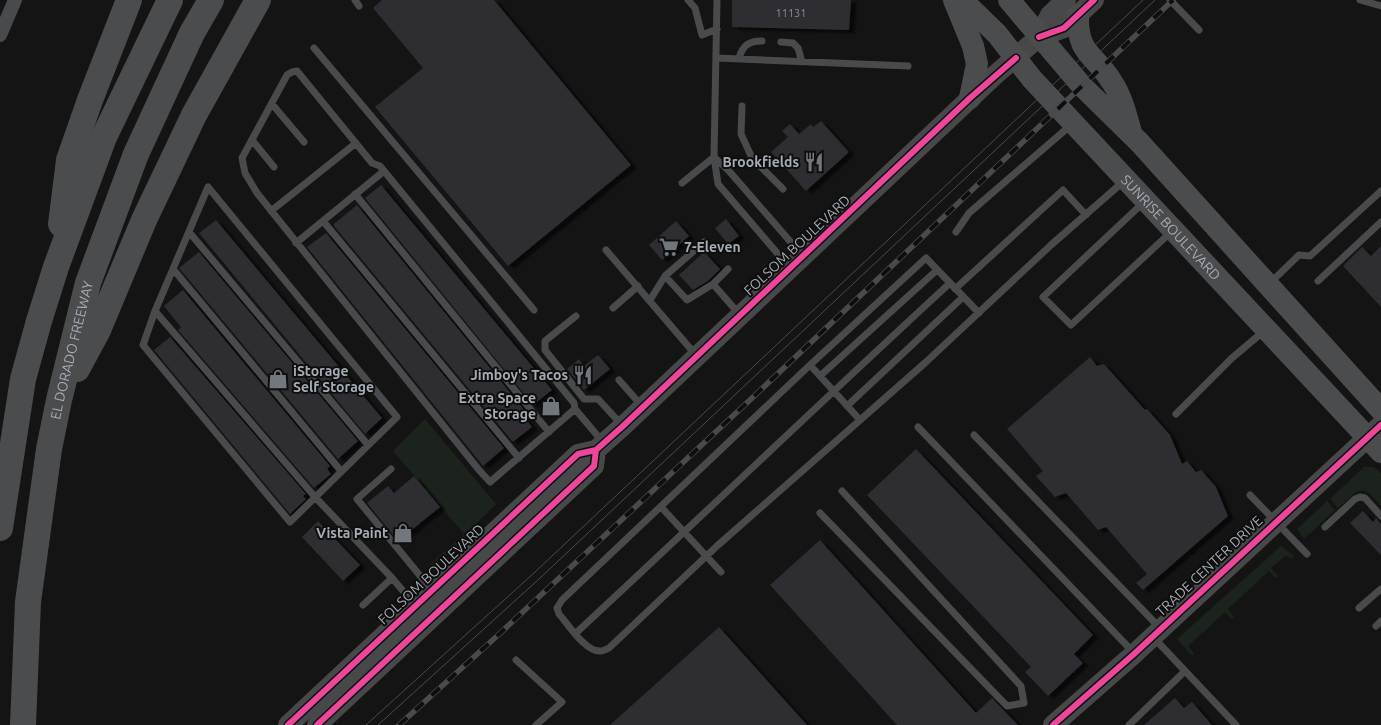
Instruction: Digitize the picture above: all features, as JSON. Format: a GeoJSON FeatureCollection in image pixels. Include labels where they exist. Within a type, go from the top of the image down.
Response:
{"type":"FeatureCollection","features":[{"type":"Feature","properties":{"kind":"highway"},"geometry":{"type":"LineString","coordinates":[[56,267],[68,160],[129,0]]}},
{"type":"Feature","properties":{"kind":"highway"},"geometry":{"type":"LineString","coordinates":[[0,528],[23,379],[56,267],[104,137],[170,0]]}},
{"type":"Feature","properties":{"kind":"highway","name":"EL DORADO FREEWAY"},"geometry":{"type":"LineString","coordinates":[[22,725],[28,602],[49,449],[88,283],[136,154],[192,33],[211,0]]}},
{"type":"Feature","properties":{"kind":"highway"},"geometry":{"type":"LineString","coordinates":[[59,400],[98,330],[144,220],[194,115],[258,0]]}},
{"type":"Feature","properties":{"kind":"main road"},"geometry":{"type":"LineString","coordinates":[[954,0],[973,46],[977,64],[970,98]]}},
{"type":"Feature","properties":{"kind":"main road","name":"SUNRISE BOULEVARD"},"geometry":{"type":"LineString","coordinates":[[962,0],[997,34],[1032,79],[1266,329],[1376,438]]}},
{"type":"Feature","properties":{"kind":"main road"},"geometry":{"type":"LineString","coordinates":[[1008,0],[1082,86],[1131,133],[1381,410]]}},
{"type":"Feature","properties":{"kind":"main road"},"geometry":{"type":"LineString","coordinates":[[1080,5],[1078,32],[1082,46],[1111,80],[1121,98],[1131,133]]}},
{"type":"Feature","properties":{"kind":"main road","name":"FOLSOM BOULEVARD"},"geometry":{"type":"LineString","coordinates":[[432,589],[578,454],[600,447],[798,263],[970,98],[1039,37],[1064,28],[1080,5]]}},
{"type":"Feature","properties":{"kind":"main road","name":"TRADE CENTER DRIVE"},"geometry":{"type":"LineString","coordinates":[[1053,725],[1134,654],[1276,522],[1376,438]]}},
{"type":"Feature","properties":{"kind":"main road","name":"FOLSOM BOULEVARD"},"geometry":{"type":"LineString","coordinates":[[317,725],[594,466],[600,447]]}},
{"type":"Feature","properties":{"kind":"main road"},"geometry":{"type":"LineString","coordinates":[[390,656],[396,638],[415,612],[432,602],[432,589]]}},
{"type":"Feature","properties":{"kind":"main road","name":"FOLSOM BOULEVARD"},"geometry":{"type":"LineString","coordinates":[[288,725],[415,612]]}},
{"type":"Feature","properties":{"kind":"street"},"geometry":{"type":"LineString","coordinates":[[0,35],[15,0]]}},
{"type":"Feature","properties":{"kind":"lane"},"geometry":{"type":"LineString","coordinates":[[688,0],[695,8],[702,35],[717,29]]}},
{"type":"Feature","properties":{"kind":"lane"},"geometry":{"type":"LineString","coordinates":[[718,0],[714,158],[718,184],[798,263]]}},
{"type":"Feature","properties":{"kind":"lane"},"geometry":{"type":"LineString","coordinates":[[1170,0],[1198,30]]}},
{"type":"Feature","properties":{"kind":"lane"},"geometry":{"type":"LineString","coordinates":[[1360,0],[1381,6]]}},
{"type":"Feature","properties":{"kind":"lane"},"geometry":{"type":"LineString","coordinates":[[739,58],[745,45],[751,41],[762,42]]}},
{"type":"Feature","properties":{"kind":"lane"},"geometry":{"type":"LineString","coordinates":[[781,42],[793,43],[798,48],[802,62]]}},
{"type":"Feature","properties":{"kind":"lane"},"geometry":{"type":"LineString","coordinates":[[314,48],[534,310]]}},
{"type":"Feature","properties":{"kind":"lane"},"geometry":{"type":"LineString","coordinates":[[717,58],[908,66]]}},
{"type":"Feature","properties":{"kind":"lane"},"geometry":{"type":"LineString","coordinates":[[575,410],[490,482],[296,243],[257,193],[245,173],[242,158],[287,75],[297,71],[372,163],[380,166],[574,403],[575,410],[600,447]]}},
{"type":"Feature","properties":{"kind":"lane"},"geometry":{"type":"LineString","coordinates":[[272,104],[304,142]]}},
{"type":"Feature","properties":{"kind":"lane"},"geometry":{"type":"LineString","coordinates":[[742,106],[741,134],[752,158],[783,189]]}},
{"type":"Feature","properties":{"kind":"lane"},"geometry":{"type":"LineString","coordinates":[[956,232],[970,213],[1073,123]]}},
{"type":"Feature","properties":{"kind":"lane"},"geometry":{"type":"LineString","coordinates":[[252,140],[274,167]]}},
{"type":"Feature","properties":{"kind":"lane"},"geometry":{"type":"LineString","coordinates":[[271,211],[356,143]]}},
{"type":"Feature","properties":{"kind":"lane"},"geometry":{"type":"LineString","coordinates":[[682,184],[714,158]]}},
{"type":"Feature","properties":{"kind":"lane"},"geometry":{"type":"LineString","coordinates":[[714,158],[730,170],[798,263]]}},
{"type":"Feature","properties":{"kind":"lane"},"geometry":{"type":"LineString","coordinates":[[296,243],[384,171]]}},
{"type":"Feature","properties":{"kind":"lane"},"geometry":{"type":"LineString","coordinates":[[978,313],[926,258],[810,364],[569,594],[557,608],[559,614],[584,644],[593,650],[600,651],[609,648],[706,556],[860,420],[1126,179]]}},
{"type":"Feature","properties":{"kind":"lane"},"geometry":{"type":"LineString","coordinates":[[208,187],[397,417],[290,522],[143,345],[155,310],[173,269],[208,187]]}},
{"type":"Feature","properties":{"kind":"lane"},"geometry":{"type":"LineString","coordinates":[[576,633],[685,533],[834,390],[1063,190],[1086,214]]}},
{"type":"Feature","properties":{"kind":"lane"},"geometry":{"type":"LineString","coordinates":[[1268,285],[1299,255],[1310,256],[1381,192]]}},
{"type":"Feature","properties":{"kind":"lane"},"geometry":{"type":"LineString","coordinates":[[355,194],[549,432]]}},
{"type":"Feature","properties":{"kind":"lane"},"geometry":{"type":"LineString","coordinates":[[1146,200],[1043,296],[1072,325],[1173,230]]}},
{"type":"Feature","properties":{"kind":"lane"},"geometry":{"type":"LineString","coordinates":[[323,221],[519,458]]}},
{"type":"Feature","properties":{"kind":"lane"},"geometry":{"type":"LineString","coordinates":[[1318,281],[1381,222]]}},
{"type":"Feature","properties":{"kind":"lane"},"geometry":{"type":"LineString","coordinates":[[189,232],[368,445]]}},
{"type":"Feature","properties":{"kind":"lane"},"geometry":{"type":"LineString","coordinates":[[650,300],[657,291],[664,276],[704,242]]}},
{"type":"Feature","properties":{"kind":"lane"},"geometry":{"type":"LineString","coordinates":[[606,250],[680,338],[698,356]]}},
{"type":"Feature","properties":{"kind":"lane"},"geometry":{"type":"LineString","coordinates":[[173,269],[342,471]]}},
{"type":"Feature","properties":{"kind":"lane"},"geometry":{"type":"LineString","coordinates":[[664,276],[687,300],[713,284],[728,269]]}},
{"type":"Feature","properties":{"kind":"lane"},"geometry":{"type":"LineString","coordinates":[[820,376],[937,270]]}},
{"type":"Feature","properties":{"kind":"lane"},"geometry":{"type":"LineString","coordinates":[[713,284],[741,316]]}},
{"type":"Feature","properties":{"kind":"lane"},"geometry":{"type":"LineString","coordinates":[[613,308],[638,286]]}},
{"type":"Feature","properties":{"kind":"lane"},"geometry":{"type":"LineString","coordinates":[[847,406],[963,297]]}},
{"type":"Feature","properties":{"kind":"lane"},"geometry":{"type":"LineString","coordinates":[[155,310],[315,497],[392,578],[415,612]]}},
{"type":"Feature","properties":{"kind":"lane"},"geometry":{"type":"LineString","coordinates":[[576,316],[545,341],[544,346],[584,399],[598,399],[623,426]]}},
{"type":"Feature","properties":{"kind":"lane"},"geometry":{"type":"LineString","coordinates":[[1176,414],[1232,358],[1266,329]]}},
{"type":"Feature","properties":{"kind":"lane"},"geometry":{"type":"LineString","coordinates":[[810,364],[860,420]]}},
{"type":"Feature","properties":{"kind":"lane"},"geometry":{"type":"LineString","coordinates":[[619,380],[643,408]]}},
{"type":"Feature","properties":{"kind":"lane"},"geometry":{"type":"LineString","coordinates":[[918,427],[1134,654]]}},
{"type":"Feature","properties":{"kind":"lane"},"geometry":{"type":"LineString","coordinates":[[974,435],[1156,632],[1185,671],[1236,725]]}},
{"type":"Feature","properties":{"kind":"lane"},"geometry":{"type":"LineString","coordinates":[[391,469],[357,499],[432,589]]}},
{"type":"Feature","properties":{"kind":"lane"},"geometry":{"type":"LineString","coordinates":[[820,513],[1007,706],[1024,703],[1021,686],[842,491]]}},
{"type":"Feature","properties":{"kind":"lane"},"geometry":{"type":"LineString","coordinates":[[1250,495],[1307,554]]}},
{"type":"Feature","properties":{"kind":"lane"},"geometry":{"type":"LineString","coordinates":[[1325,527],[1355,499],[1360,497],[1365,498],[1381,516]]}},
{"type":"Feature","properties":{"kind":"lane"},"geometry":{"type":"LineString","coordinates":[[661,507],[721,572]]}},
{"type":"Feature","properties":{"kind":"lane"},"geometry":{"type":"LineString","coordinates":[[363,605],[392,578]]}},
{"type":"Feature","properties":{"kind":"lane"},"geometry":{"type":"LineString","coordinates":[[1359,608],[1381,589]]}},
{"type":"Feature","properties":{"kind":"lane"},"geometry":{"type":"LineString","coordinates":[[516,660],[562,702],[536,725]]}},
{"type":"Feature","properties":{"kind":"lane"},"geometry":{"type":"LineString","coordinates":[[1129,725],[1185,671]]}},
{"type":"Feature","properties":{"kind":"shaded area"},"geometry":{"type":"Polygon","coordinates":[[[425,419],[496,504],[432,570],[428,566],[464,534],[393,451],[425,419]]]}},
{"type":"Feature","properties":{"kind":"shaded area"},"geometry":{"type":"Polygon","coordinates":[[[1364,467],[1374,467],[1381,473],[1381,506],[1369,493],[1363,490],[1356,492],[1338,508],[1330,499],[1364,467]]]}},
{"type":"Feature","properties":{"kind":"shaded area"},"geometry":{"type":"Polygon","coordinates":[[[1327,501],[1335,510],[1304,539],[1297,529],[1327,501]]]}},
{"type":"Feature","properties":{"kind":"shaded area"},"geometry":{"type":"Polygon","coordinates":[[[1281,546],[1294,556],[1291,559],[1286,555],[1271,568],[1278,576],[1276,578],[1269,571],[1228,609],[1234,617],[1232,619],[1225,612],[1203,632],[1188,646],[1194,653],[1192,656],[1177,639],[1281,546]]]}},
{"type":"Feature","properties":{"kind":"building"},"geometry":{"type":"Polygon","coordinates":[[[382,0],[494,0],[631,165],[508,266],[375,107],[423,68],[373,8],[382,0]]]}},
{"type":"Feature","properties":{"kind":"building"},"geometry":{"type":"Polygon","coordinates":[[[732,0],[851,0],[849,30],[732,27],[732,0]]]}},
{"type":"Feature","properties":{"kind":"building"},"geometry":{"type":"Polygon","coordinates":[[[821,121],[849,152],[806,191],[771,152],[788,137],[782,131],[790,124],[799,134],[811,124],[813,127],[821,121]]]}},
{"type":"Feature","properties":{"kind":"building"},"geometry":{"type":"Polygon","coordinates":[[[381,185],[552,390],[533,405],[365,198],[381,185]]]}},
{"type":"Feature","properties":{"kind":"building"},"geometry":{"type":"Polygon","coordinates":[[[357,205],[525,411],[522,414],[532,427],[514,441],[512,441],[334,226],[357,205]]]}},
{"type":"Feature","properties":{"kind":"building"},"geometry":{"type":"Polygon","coordinates":[[[726,219],[739,236],[728,244],[715,228],[726,219]]]}},
{"type":"Feature","properties":{"kind":"building"},"geometry":{"type":"Polygon","coordinates":[[[216,220],[382,418],[365,434],[199,233],[216,220]]]}},
{"type":"Feature","properties":{"kind":"building"},"geometry":{"type":"Polygon","coordinates":[[[676,221],[689,236],[662,260],[649,245],[676,221]]]}},
{"type":"Feature","properties":{"kind":"building"},"geometry":{"type":"Polygon","coordinates":[[[326,233],[504,448],[483,466],[307,247],[326,233]]]}},
{"type":"Feature","properties":{"kind":"building"},"geometry":{"type":"Polygon","coordinates":[[[1381,246],[1381,307],[1343,266],[1362,247],[1371,256],[1381,246]]]}},
{"type":"Feature","properties":{"kind":"building"},"geometry":{"type":"Polygon","coordinates":[[[199,252],[358,441],[338,459],[179,268],[199,252]]]}},
{"type":"Feature","properties":{"kind":"building"},"geometry":{"type":"Polygon","coordinates":[[[704,252],[720,269],[708,281],[693,290],[679,275],[704,252]]]}},
{"type":"Feature","properties":{"kind":"building"},"geometry":{"type":"Polygon","coordinates":[[[183,290],[330,466],[327,469],[331,474],[314,488],[178,330],[181,327],[164,306],[183,290]]]}},
{"type":"Feature","properties":{"kind":"building"},"geometry":{"type":"Polygon","coordinates":[[[170,337],[306,494],[303,496],[306,499],[290,514],[154,350],[170,337]]]}},
{"type":"Feature","properties":{"kind":"building"},"geometry":{"type":"Polygon","coordinates":[[[598,355],[610,369],[584,390],[567,369],[579,359],[584,366],[598,355]]]}},
{"type":"Feature","properties":{"kind":"building"},"geometry":{"type":"Polygon","coordinates":[[[1090,357],[1097,366],[1104,364],[1170,435],[1182,464],[1187,461],[1196,472],[1201,470],[1216,487],[1228,516],[1143,590],[1136,583],[1147,574],[1106,527],[1098,530],[1066,493],[1055,497],[1036,476],[1043,471],[1007,429],[1090,357]]]}},
{"type":"Feature","properties":{"kind":"building"},"geometry":{"type":"Polygon","coordinates":[[[916,449],[1093,635],[1074,654],[1083,663],[1048,696],[1025,672],[1031,667],[867,495],[916,449]]]}},
{"type":"Feature","properties":{"kind":"building"},"geometry":{"type":"Polygon","coordinates":[[[414,476],[440,507],[398,541],[367,503],[388,486],[394,493],[414,476]]]}},
{"type":"Feature","properties":{"kind":"building"},"geometry":{"type":"Polygon","coordinates":[[[1363,511],[1373,522],[1376,518],[1381,524],[1381,555],[1350,523],[1363,511]]]}},
{"type":"Feature","properties":{"kind":"building"},"geometry":{"type":"Polygon","coordinates":[[[318,521],[360,565],[343,581],[302,537],[318,521]]]}},
{"type":"Feature","properties":{"kind":"building"},"geometry":{"type":"Polygon","coordinates":[[[820,540],[976,713],[992,698],[1018,725],[897,725],[770,585],[820,540]]]}},
{"type":"Feature","properties":{"kind":"building"},"geometry":{"type":"Polygon","coordinates":[[[719,627],[807,725],[610,725],[719,627]]]}},
{"type":"Feature","properties":{"kind":"building"},"geometry":{"type":"Polygon","coordinates":[[[1175,698],[1184,708],[1192,702],[1212,725],[1144,725],[1175,698]]]}},
{"type":"Feature","properties":{"kind":"tram line"},"geometry":{"type":"LineString","coordinates":[[366,725],[534,573],[1143,0]]}},
{"type":"Feature","properties":{"kind":"tram line"},"geometry":{"type":"LineString","coordinates":[[378,725],[539,579],[1155,0]]}},
{"type":"Feature","properties":{"kind":"railway"},"geometry":{"type":"LineString","coordinates":[[399,725],[751,399],[1173,0]]}},
{"type":"Feature","properties":{"kind":"cycle path"},"geometry":{"type":"LineString","coordinates":[[1039,37],[1064,28],[1094,0]]}},
{"type":"Feature","properties":{"kind":"cycle path"},"geometry":{"type":"LineString","coordinates":[[288,725],[578,454],[596,450],[623,426],[970,98],[1016,58]]}},
{"type":"Feature","properties":{"kind":"cycle path"},"geometry":{"type":"LineString","coordinates":[[1053,725],[1134,654],[1381,425]]}},
{"type":"Feature","properties":{"kind":"cycle path"},"geometry":{"type":"LineString","coordinates":[[317,725],[594,466],[596,450]]}},
{"type":"Feature","properties":{"kind":"place","name":"Brookfields"},"geometry":{"type":"Point","coordinates":[814,162]}},
{"type":"Feature","properties":{"kind":"place","name":"7-Eleven"},"geometry":{"type":"Point","coordinates":[669,247]}},
{"type":"Feature","properties":{"kind":"place","name":"Jimboy's Tacos"},"geometry":{"type":"Point","coordinates":[583,375]}},
{"type":"Feature","properties":{"kind":"place","name":"iStorage Self Storage"},"geometry":{"type":"Point","coordinates":[278,379]}},
{"type":"Feature","properties":{"kind":"place","name":"Extra Space Storage"},"geometry":{"type":"Point","coordinates":[551,406]}},
{"type":"Feature","properties":{"kind":"place","name":"Vista Paint"},"geometry":{"type":"Point","coordinates":[403,533]}}]}
